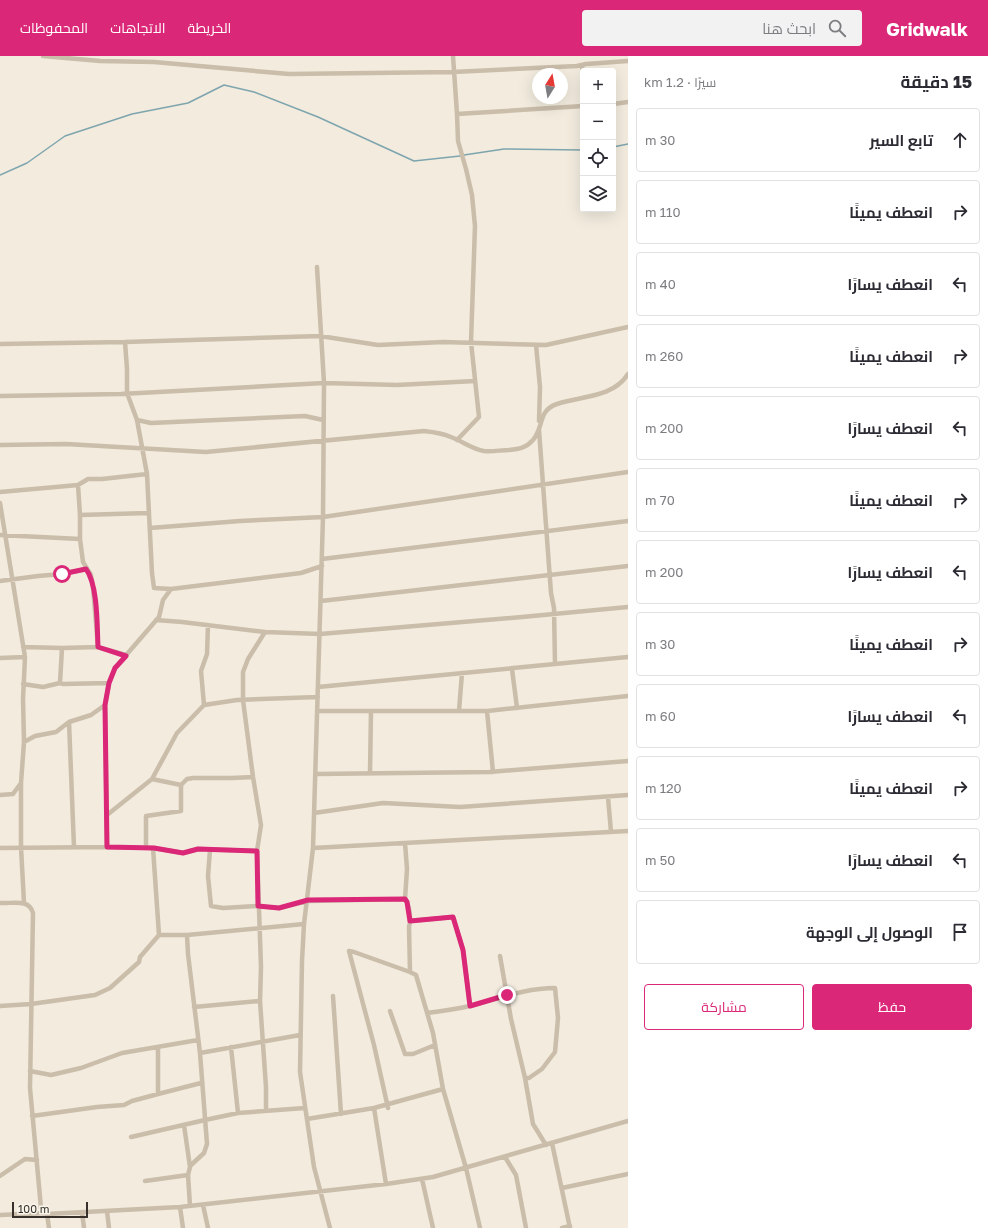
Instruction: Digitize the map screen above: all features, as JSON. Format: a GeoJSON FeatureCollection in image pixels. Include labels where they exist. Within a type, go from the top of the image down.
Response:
{"type":"FeatureCollection","features":[{"type":"Feature","properties":{"kind":"street"},"geometry":{"type":"LineString","coordinates":[[43,56],[100,61],[154,62],[289,74],[454,72],[628,61]]}},
{"type":"Feature","properties":{"kind":"street"},"geometry":{"type":"LineString","coordinates":[[453,56],[458,141],[472,194],[475,226],[471,342],[479,417],[457,440]]}},
{"type":"Feature","properties":{"kind":"street"},"geometry":{"type":"LineString","coordinates":[[616,104],[628,102]]}},
{"type":"Feature","properties":{"kind":"street"},"geometry":{"type":"LineString","coordinates":[[457,114],[580,106]]}},
{"type":"Feature","properties":{"kind":"street"},"geometry":{"type":"LineString","coordinates":[[317,267],[324,383],[322,566],[313,848],[304,924],[300,1072],[314,1167],[319,1191],[330,1228]]}},
{"type":"Feature","properties":{"kind":"street"},"geometry":{"type":"LineString","coordinates":[[0,344],[320,336],[378,345],[471,342],[546,345],[628,327]]}},
{"type":"Feature","properties":{"kind":"street"},"geometry":{"type":"LineString","coordinates":[[125,342],[127,393],[137,420],[147,474],[148,513],[154,588],[171,589],[301,573],[322,566]]}},
{"type":"Feature","properties":{"kind":"street"},"geometry":{"type":"LineString","coordinates":[[536,345],[540,387],[539,430],[554,614],[555,664]]}},
{"type":"Feature","properties":{"kind":"street"},"geometry":{"type":"LineString","coordinates":[[0,445],[66,444],[206,452],[417,431],[439,433],[479,450],[486,451],[523,448],[531,442],[539,430],[542,417],[552,406],[609,390],[618,385],[628,374]]}},
{"type":"Feature","properties":{"kind":"street"},"geometry":{"type":"LineString","coordinates":[[0,396],[127,393],[324,383],[397,385],[475,381]]}},
{"type":"Feature","properties":{"kind":"street"},"geometry":{"type":"LineString","coordinates":[[137,420],[151,423],[305,416],[323,420]]}},
{"type":"Feature","properties":{"kind":"street"},"geometry":{"type":"LineString","coordinates":[[150,528],[323,517],[628,472]]}},
{"type":"Feature","properties":{"kind":"street"},"geometry":{"type":"LineString","coordinates":[[0,492],[78,485],[88,479],[147,474]]}},
{"type":"Feature","properties":{"kind":"street"},"geometry":{"type":"LineString","coordinates":[[78,485],[80,539],[83,562],[91,575],[94,587],[98,647]]}},
{"type":"Feature","properties":{"kind":"street"},"geometry":{"type":"LineString","coordinates":[[0,503],[2,535],[12,580],[25,657],[23,684],[24,742],[21,783],[21,847],[24,903]]}},
{"type":"Feature","properties":{"kind":"street"},"geometry":{"type":"LineString","coordinates":[[80,515],[148,513]]}},
{"type":"Feature","properties":{"kind":"street"},"geometry":{"type":"LineString","coordinates":[[322,559],[628,520]]}},
{"type":"Feature","properties":{"kind":"street"},"geometry":{"type":"LineString","coordinates":[[2,535],[80,539]]}},
{"type":"Feature","properties":{"kind":"street"},"geometry":{"type":"LineString","coordinates":[[321,601],[628,566]]}},
{"type":"Feature","properties":{"kind":"street"},"geometry":{"type":"LineString","coordinates":[[0,581],[62,574],[86,569]]}},
{"type":"Feature","properties":{"kind":"street"},"geometry":{"type":"LineString","coordinates":[[107,847],[105,705],[109,683],[115,668],[159,617],[163,600],[171,589]]}},
{"type":"Feature","properties":{"kind":"street"},"geometry":{"type":"LineString","coordinates":[[156,620],[265,632],[320,634],[628,607]]}},
{"type":"Feature","properties":{"kind":"street"},"geometry":{"type":"LineString","coordinates":[[204,705],[201,671],[207,654],[208,625]]}},
{"type":"Feature","properties":{"kind":"street"},"geometry":{"type":"LineString","coordinates":[[265,632],[248,659],[243,672],[243,700],[252,777],[261,825],[257,851],[261,967],[260,1001],[264,1042],[266,1111]]}},
{"type":"Feature","properties":{"kind":"street"},"geometry":{"type":"LineString","coordinates":[[23,647],[98,647],[126,656]]}},
{"type":"Feature","properties":{"kind":"street"},"geometry":{"type":"LineString","coordinates":[[60,683],[62,648]]}},
{"type":"Feature","properties":{"kind":"street"},"geometry":{"type":"LineString","coordinates":[[0,658],[25,657]]}},
{"type":"Feature","properties":{"kind":"street"},"geometry":{"type":"LineString","coordinates":[[318,687],[628,657]]}},
{"type":"Feature","properties":{"kind":"street"},"geometry":{"type":"LineString","coordinates":[[512,669],[517,708]]}},
{"type":"Feature","properties":{"kind":"street"},"geometry":{"type":"LineString","coordinates":[[459,711],[462,674]]}},
{"type":"Feature","properties":{"kind":"street"},"geometry":{"type":"LineString","coordinates":[[23,684],[43,687],[60,683],[109,683]]}},
{"type":"Feature","properties":{"kind":"street"},"geometry":{"type":"LineString","coordinates":[[317,711],[487,711],[628,696]]}},
{"type":"Feature","properties":{"kind":"street"},"geometry":{"type":"LineString","coordinates":[[107,815],[152,779],[177,733],[204,705],[237,700],[318,697]]}},
{"type":"Feature","properties":{"kind":"street"},"geometry":{"type":"LineString","coordinates":[[24,742],[35,736],[56,732],[69,722],[91,715],[105,705]]}},
{"type":"Feature","properties":{"kind":"street"},"geometry":{"type":"LineString","coordinates":[[370,773],[371,711]]}},
{"type":"Feature","properties":{"kind":"street"},"geometry":{"type":"LineString","coordinates":[[487,711],[493,772]]}},
{"type":"Feature","properties":{"kind":"street"},"geometry":{"type":"LineString","coordinates":[[69,722],[74,847]]}},
{"type":"Feature","properties":{"kind":"street"},"geometry":{"type":"LineString","coordinates":[[316,774],[493,772],[628,761]]}},
{"type":"Feature","properties":{"kind":"street"},"geometry":{"type":"LineString","coordinates":[[146,848],[146,816],[181,811],[181,785],[187,779],[252,777]]}},
{"type":"Feature","properties":{"kind":"street"},"geometry":{"type":"LineString","coordinates":[[152,779],[181,785]]}},
{"type":"Feature","properties":{"kind":"street"},"geometry":{"type":"LineString","coordinates":[[0,795],[14,794],[21,783]]}},
{"type":"Feature","properties":{"kind":"street"},"geometry":{"type":"LineString","coordinates":[[314,813],[383,803],[460,807],[628,795]]}},
{"type":"Feature","properties":{"kind":"street"},"geometry":{"type":"LineString","coordinates":[[608,796],[610,832]]}},
{"type":"Feature","properties":{"kind":"street"},"geometry":{"type":"LineString","coordinates":[[313,848],[628,831]]}},
{"type":"Feature","properties":{"kind":"street"},"geometry":{"type":"LineString","coordinates":[[404,843],[407,869],[405,899],[407,902],[410,921],[410,972]]}},
{"type":"Feature","properties":{"kind":"street"},"geometry":{"type":"LineString","coordinates":[[0,848],[154,848],[183,853],[198,849],[257,851]]}},
{"type":"Feature","properties":{"kind":"street"},"geometry":{"type":"LineString","coordinates":[[0,1006],[31,1004],[95,995],[110,988],[139,962],[140,957],[158,935],[154,848]]}},
{"type":"Feature","properties":{"kind":"street"},"geometry":{"type":"LineString","coordinates":[[210,850],[208,876],[212,906],[223,908],[258,906],[279,908],[308,900],[405,899]]}},
{"type":"Feature","properties":{"kind":"street"},"geometry":{"type":"LineString","coordinates":[[0,904],[24,903],[32,908],[33,913],[30,1088],[41,1208],[46,1214],[49,1228]]}},
{"type":"Feature","properties":{"kind":"street"},"geometry":{"type":"LineString","coordinates":[[410,921],[453,917],[463,950],[470,1006]]}},
{"type":"Feature","properties":{"kind":"street"},"geometry":{"type":"LineString","coordinates":[[158,935],[187,935],[304,924]]}},
{"type":"Feature","properties":{"kind":"street"},"geometry":{"type":"LineString","coordinates":[[187,935],[200,1053],[207,1144],[204,1153],[190,1166]]}},
{"type":"Feature","properties":{"kind":"street"},"geometry":{"type":"LineString","coordinates":[[388,1106],[374,1045],[349,952],[354,952],[416,975],[435,1045],[443,1089],[466,1168],[480,1228]]}},
{"type":"Feature","properties":{"kind":"street"},"geometry":{"type":"LineString","coordinates":[[500,956],[511,1019],[525,1078],[533,1124],[546,1145]]}},
{"type":"Feature","properties":{"kind":"street"},"geometry":{"type":"LineString","coordinates":[[427,1014],[470,1006],[507,995],[544,988],[554,988],[558,1018],[554,1052],[542,1069],[530,1078],[525,1078]]}},
{"type":"Feature","properties":{"kind":"street"},"geometry":{"type":"LineString","coordinates":[[333,996],[341,1114]]}},
{"type":"Feature","properties":{"kind":"street"},"geometry":{"type":"LineString","coordinates":[[194,1008],[260,1001]]}},
{"type":"Feature","properties":{"kind":"street"},"geometry":{"type":"LineString","coordinates":[[390,1011],[405,1054],[413,1054],[435,1045]]}},
{"type":"Feature","properties":{"kind":"street"},"geometry":{"type":"LineString","coordinates":[[200,1053],[300,1035]]}},
{"type":"Feature","properties":{"kind":"street"},"geometry":{"type":"LineString","coordinates":[[30,1071],[51,1075],[81,1068],[122,1052],[198,1040]]}},
{"type":"Feature","properties":{"kind":"street"},"geometry":{"type":"LineString","coordinates":[[158,1047],[158,1094]]}},
{"type":"Feature","properties":{"kind":"street"},"geometry":{"type":"LineString","coordinates":[[231,1047],[238,1113]]}},
{"type":"Feature","properties":{"kind":"street"},"geometry":{"type":"LineString","coordinates":[[32,1116],[97,1107],[124,1105],[132,1101],[202,1083]]}},
{"type":"Feature","properties":{"kind":"street"},"geometry":{"type":"LineString","coordinates":[[307,1119],[388,1106],[443,1089]]}},
{"type":"Feature","properties":{"kind":"street"},"geometry":{"type":"LineString","coordinates":[[131,1138],[238,1113],[305,1108]]}},
{"type":"Feature","properties":{"kind":"street"},"geometry":{"type":"LineString","coordinates":[[374,1108],[386,1184]]}},
{"type":"Feature","properties":{"kind":"street"},"geometry":{"type":"LineString","coordinates":[[0,1215],[180,1207],[422,1179],[466,1168],[628,1121]]}},
{"type":"Feature","properties":{"kind":"street"},"geometry":{"type":"LineString","coordinates":[[184,1125],[190,1166],[188,1175],[190,1206]]}},
{"type":"Feature","properties":{"kind":"street"},"geometry":{"type":"LineString","coordinates":[[552,1143],[570,1227],[562,1228]]}},
{"type":"Feature","properties":{"kind":"street"},"geometry":{"type":"LineString","coordinates":[[505,1157],[516,1175],[526,1228]]}},
{"type":"Feature","properties":{"kind":"street"},"geometry":{"type":"LineString","coordinates":[[0,1176],[26,1159],[37,1160]]}},
{"type":"Feature","properties":{"kind":"street"},"geometry":{"type":"LineString","coordinates":[[562,1188],[628,1174]]}},
{"type":"Feature","properties":{"kind":"street"},"geometry":{"type":"LineString","coordinates":[[145,1181],[188,1175]]}},
{"type":"Feature","properties":{"kind":"street"},"geometry":{"type":"LineString","coordinates":[[422,1179],[433,1228]]}},
{"type":"Feature","properties":{"kind":"street"},"geometry":{"type":"LineString","coordinates":[[202,1204],[208,1228]]}},
{"type":"Feature","properties":{"kind":"street"},"geometry":{"type":"LineString","coordinates":[[180,1207],[183,1228]]}},
{"type":"Feature","properties":{"kind":"street"},"geometry":{"type":"LineString","coordinates":[[107,1211],[109,1228]]}},
{"type":"Feature","properties":{"kind":"street"},"geometry":{"type":"LineString","coordinates":[[82,1212],[84,1228]]}},
{"type":"Feature","properties":{"kind":"waterway"},"geometry":{"type":"LineString","coordinates":[[0,175],[27,163],[65,136],[132,114],[188,103],[224,85],[254,92],[318,117],[414,161],[460,156]]}},
{"type":"Feature","properties":{"kind":"waterway"},"geometry":{"type":"LineString","coordinates":[[616,146],[628,144]]}},
{"type":"Feature","properties":{"kind":"waterway"},"geometry":{"type":"LineString","coordinates":[[464,155],[504,149],[580,150]]}},
{"type":"Feature","properties":{"kind":"route"},"geometry":{"type":"LineString","coordinates":[[62,574],[86,569],[91,575],[94,587],[98,647],[126,656],[115,668],[109,683],[105,705],[107,847],[154,848],[183,853],[198,849],[257,851],[258,906],[279,908],[308,900],[405,899],[407,902],[410,921],[453,917],[463,950],[470,1006],[507,995]]}}]}
